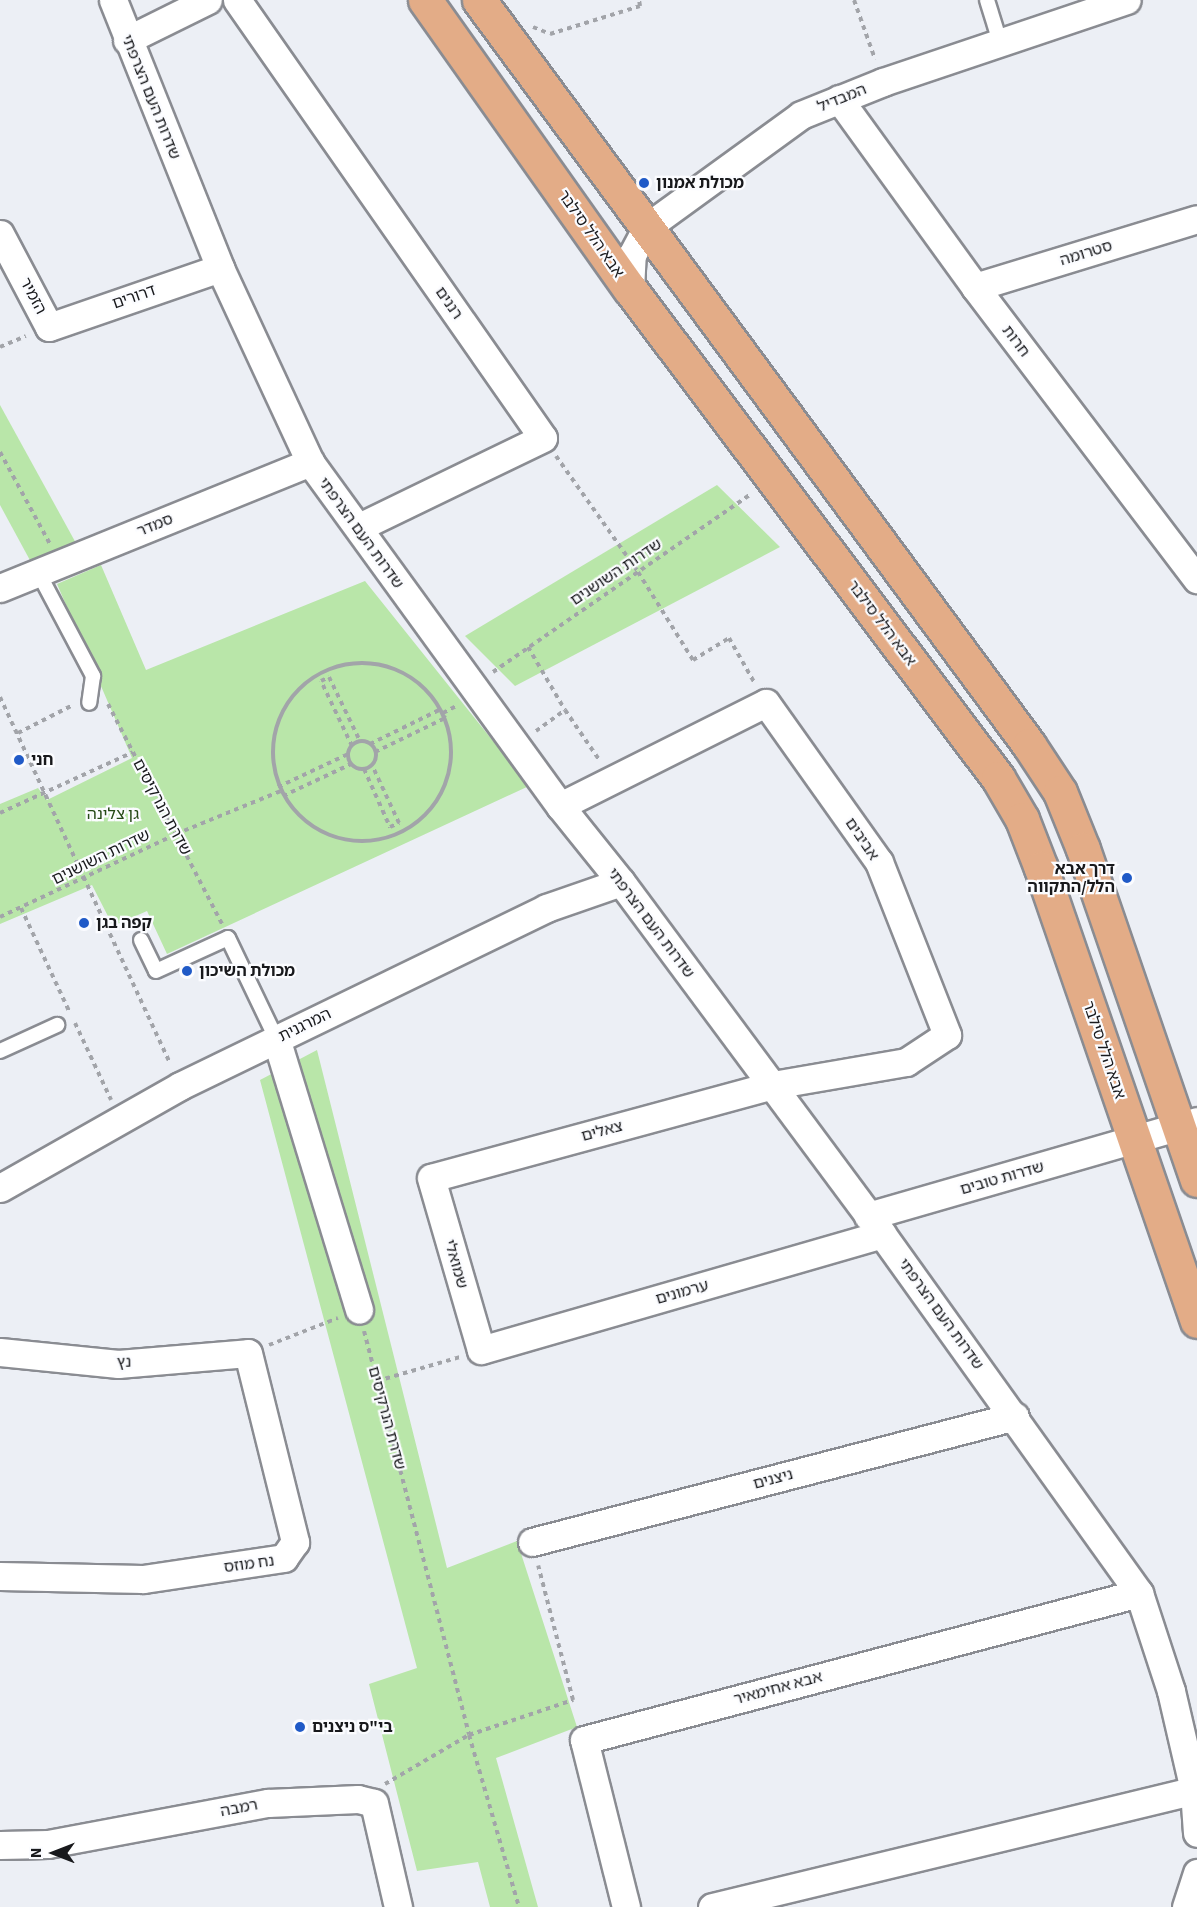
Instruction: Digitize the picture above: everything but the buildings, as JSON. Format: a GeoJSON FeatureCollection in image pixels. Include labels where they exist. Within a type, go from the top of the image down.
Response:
{"type":"FeatureCollection","features":[{"type":"Feature","properties":{"kind":"main road","name":"אבא הלל סילבר"},"geometry":{"type":"LineString","coordinates":[[425,0],[630,289],[998,778],[1022,819],[1197,1321]]}},
{"type":"Feature","properties":{"kind":"main road"},"geometry":{"type":"LineString","coordinates":[[479,0],[1029,745],[1060,792],[1188,1124],[1197,1180]]}},
{"type":"Feature","properties":{"kind":"street","name":"שדרות העם הצרפתי"},"geometry":{"type":"LineString","coordinates":[[113,0],[127,40],[220,268],[310,462],[560,806],[621,882],[773,1085],[1015,1416],[1139,1593],[1171,1691],[1194,1790],[1197,1833]]}},
{"type":"Feature","properties":{"kind":"street"},"geometry":{"type":"LineString","coordinates":[[127,40],[208,0]]}},
{"type":"Feature","properties":{"kind":"street","name":"רננים"},"geometry":{"type":"LineString","coordinates":[[237,0],[543,438]]}},
{"type":"Feature","properties":{"kind":"street","name":"המבדיל"},"geometry":{"type":"LineString","coordinates":[[630,289],[632,255],[647,227],[801,115],[883,82],[1126,0]]}},
{"type":"Feature","properties":{"kind":"street","name":"חרות"},"geometry":{"type":"LineString","coordinates":[[839,99],[975,287],[1197,579]]}},
{"type":"Feature","properties":{"kind":"street","name":"סטרומה"},"geometry":{"type":"LineString","coordinates":[[975,287],[1197,219]]}},
{"type":"Feature","properties":{"kind":"street","name":"הזמיר"},"geometry":{"type":"LineString","coordinates":[[0,234],[49,327]]}},
{"type":"Feature","properties":{"kind":"street","name":"דרורים"},"geometry":{"type":"LineString","coordinates":[[49,327],[220,268]]}},
{"type":"Feature","properties":{"kind":"street"},"geometry":{"type":"LineString","coordinates":[[359,527],[543,438]]}},
{"type":"Feature","properties":{"kind":"street","name":"סמדר"},"geometry":{"type":"LineString","coordinates":[[0,588],[310,462]]}},
{"type":"Feature","properties":{"kind":"street"},"geometry":{"type":"LineString","coordinates":[[560,806],[766,703]]}},
{"type":"Feature","properties":{"kind":"street","name":"אביבים"},"geometry":{"type":"LineString","coordinates":[[766,703],[879,862],[947,1035],[906,1062],[773,1085]]}},
{"type":"Feature","properties":{"kind":"street","name":"המרגנית"},"geometry":{"type":"LineString","coordinates":[[0,1188],[180,1086],[276,1038],[546,908],[621,882]]}},
{"type":"Feature","properties":{"kind":"street"},"geometry":{"type":"LineString","coordinates":[[276,1038],[359,1310]]}},
{"type":"Feature","properties":{"kind":"street","name":"צאלים"},"geometry":{"type":"LineString","coordinates":[[431,1178],[773,1085]]}},
{"type":"Feature","properties":{"kind":"street","name":"שדרות טובים"},"geometry":{"type":"LineString","coordinates":[[875,1225],[1135,1139],[1188,1124]]}},
{"type":"Feature","properties":{"kind":"street","name":"שמואלי"},"geometry":{"type":"LineString","coordinates":[[431,1178],[481,1350]]}},
{"type":"Feature","properties":{"kind":"street","name":"ערמונים"},"geometry":{"type":"LineString","coordinates":[[481,1350],[875,1225]]}},
{"type":"Feature","properties":{"kind":"street","name":"נץ"},"geometry":{"type":"LineString","coordinates":[[0,1352],[118,1364],[248,1353]]}},
{"type":"Feature","properties":{"kind":"street","name":"נח מוזס"},"geometry":{"type":"LineString","coordinates":[[0,1576],[143,1579],[284,1558],[296,1542],[248,1353]]}},
{"type":"Feature","properties":{"kind":"street","name":"ניצנים"},"geometry":{"type":"LineString","coordinates":[[532,1542],[1015,1416]]}},
{"type":"Feature","properties":{"kind":"street","name":"אבא אחימאיר"},"geometry":{"type":"LineString","coordinates":[[626,1907],[584,1740],[1139,1593]]}},
{"type":"Feature","properties":{"kind":"street"},"geometry":{"type":"LineString","coordinates":[[712,1907],[1194,1790]]}},
{"type":"Feature","properties":{"kind":"street"},"geometry":{"type":"LineString","coordinates":[[358,1799],[374,1803],[398,1907]]}},
{"type":"Feature","properties":{"kind":"street","name":"רמבה"},"geometry":{"type":"LineString","coordinates":[[0,1845],[48,1844],[268,1803],[358,1799]]}},
{"type":"Feature","properties":{"kind":"street"},"geometry":{"type":"LineString","coordinates":[[1185,1907],[1197,1873]]}},
{"type":"Feature","properties":{"kind":"lane"},"geometry":{"type":"LineString","coordinates":[[987,0],[1000,42]]}},
{"type":"Feature","properties":{"kind":"lane"},"geometry":{"type":"LineString","coordinates":[[49,568],[93,676],[89,700]]}},
{"type":"Feature","properties":{"kind":"lane"},"geometry":{"type":"LineString","coordinates":[[141,940],[156,971],[228,938],[276,1038]]}},
{"type":"Feature","properties":{"kind":"lane"},"geometry":{"type":"LineString","coordinates":[[0,1051],[57,1024]]}},
{"type":"Feature","properties":{"kind":"path"},"geometry":{"type":"LineString","coordinates":[[502,32],[526,24],[550,34],[640,6],[639,0]]}},
{"type":"Feature","properties":{"kind":"path"},"geometry":{"type":"LineString","coordinates":[[854,0],[883,82]]}},
{"type":"Feature","properties":{"kind":"path"},"geometry":{"type":"LineString","coordinates":[[543,438],[638,572],[693,660],[729,639],[766,703]]}},
{"type":"Feature","properties":{"kind":"path"},"geometry":{"type":"LineString","coordinates":[[0,452],[49,568]]}},
{"type":"Feature","properties":{"kind":"path","name":"שדרות השושנים"},"geometry":{"type":"LineString","coordinates":[[472,686],[774,479]]}},
{"type":"Feature","properties":{"kind":"path"},"geometry":{"type":"LineString","coordinates":[[528,647],[565,710],[613,778]]}},
{"type":"Feature","properties":{"kind":"path"},"geometry":{"type":"LineString","coordinates":[[354,662],[373,662],[403,672],[420,683],[441,708],[452,754],[443,792],[422,820],[399,835],[364,843],[329,837],[297,816],[281,791],[272,753],[282,709],[300,686],[321,671],[354,662]]}},
{"type":"Feature","properties":{"kind":"path"},"geometry":{"type":"LineString","coordinates":[[321,671],[325,679]]}},
{"type":"Feature","properties":{"kind":"path","name":"שדרת הנרקיסים"},"geometry":{"type":"LineString","coordinates":[[93,676],[216,909],[228,938]]}},
{"type":"Feature","properties":{"kind":"path"},"geometry":{"type":"LineString","coordinates":[[352,746],[321,681],[329,677],[360,741],[370,744],[441,708]]}},
{"type":"Feature","properties":{"kind":"path"},"geometry":{"type":"LineString","coordinates":[[0,697],[180,1086]]}},
{"type":"Feature","properties":{"kind":"path"},"geometry":{"type":"LineString","coordinates":[[18,733],[89,700]]}},
{"type":"Feature","properties":{"kind":"path"},"geometry":{"type":"LineString","coordinates":[[515,745],[565,710]]}},
{"type":"Feature","properties":{"kind":"path"},"geometry":{"type":"LineString","coordinates":[[375,753],[445,718]]}},
{"type":"Feature","properties":{"kind":"path"},"geometry":{"type":"LineString","coordinates":[[281,791],[348,754],[352,746],[360,741]]}},
{"type":"Feature","properties":{"kind":"path"},"geometry":{"type":"LineString","coordinates":[[281,791],[351,764],[364,769],[390,827],[399,824],[372,765],[375,753],[370,744]]}},
{"type":"Feature","properties":{"kind":"path"},"geometry":{"type":"LineString","coordinates":[[0,813],[133,752]]}},
{"type":"Feature","properties":{"kind":"path"},"geometry":{"type":"LineString","coordinates":[[348,754],[351,764]]}},
{"type":"Feature","properties":{"kind":"path"},"geometry":{"type":"LineString","coordinates":[[364,769],[372,765]]}},
{"type":"Feature","properties":{"kind":"path","name":"שדרות השושנים"},"geometry":{"type":"LineString","coordinates":[[0,917],[85,879],[176,834],[281,791]]}},
{"type":"Feature","properties":{"kind":"path"},"geometry":{"type":"LineString","coordinates":[[394,825],[399,835]]}},
{"type":"Feature","properties":{"kind":"path"},"geometry":{"type":"LineString","coordinates":[[0,911],[6,915]]}},
{"type":"Feature","properties":{"kind":"path"},"geometry":{"type":"LineString","coordinates":[[248,1353],[359,1310]]}},
{"type":"Feature","properties":{"kind":"path","name":"שדרת הנרקיסים"},"geometry":{"type":"LineString","coordinates":[[359,1310],[469,1735],[519,1907]]}},
{"type":"Feature","properties":{"kind":"path"},"geometry":{"type":"LineString","coordinates":[[377,1381],[481,1350]]}},
{"type":"Feature","properties":{"kind":"path"},"geometry":{"type":"LineString","coordinates":[[358,1799],[469,1735],[573,1700],[532,1542]]}},
{"type":"Feature","properties":{"kind":"green space"},"geometry":{"type":"Polygon","coordinates":[[[0,405],[77,545],[32,564],[0,505],[0,405]]]}},
{"type":"Feature","properties":{"kind":"green space"},"geometry":{"type":"Polygon","coordinates":[[[717,485],[780,547],[515,686],[465,636],[717,485]]]}},
{"type":"Feature","properties":{"kind":"green space","name":"גן צלינה"},"geometry":{"type":"Polygon","coordinates":[[[101,565],[146,670],[365,581],[529,786],[167,954],[147,911],[113,926],[92,885],[0,924],[0,804],[38,788],[47,800],[132,758],[57,584],[101,565]]]}},
{"type":"Feature","properties":{"kind":"green space"},"geometry":{"type":"Polygon","coordinates":[[[317,1050],[447,1568],[517,1541],[577,1727],[496,1758],[538,1907],[490,1907],[478,1862],[417,1871],[369,1684],[417,1668],[260,1080],[317,1050]]]}},
{"type":"Feature","properties":{"kind":"place","name":"מכולת אמנון"},"geometry":{"type":"Point","coordinates":[644,183]}},
{"type":"Feature","properties":{"kind":"place","name":"חני"},"geometry":{"type":"Point","coordinates":[19,760]}},
{"type":"Feature","properties":{"kind":"place","name":"דרך אבא הלל/התקווה"},"geometry":{"type":"Point","coordinates":[1127,878]}},
{"type":"Feature","properties":{"kind":"place","name":"קפה בגן"},"geometry":{"type":"Point","coordinates":[84,923]}},
{"type":"Feature","properties":{"kind":"place","name":"מכולת השיכון"},"geometry":{"type":"Point","coordinates":[187,971]}},
{"type":"Feature","properties":{"kind":"place","name":"בי\"ס ניצנים"},"geometry":{"type":"Point","coordinates":[300,1727]}}]}
